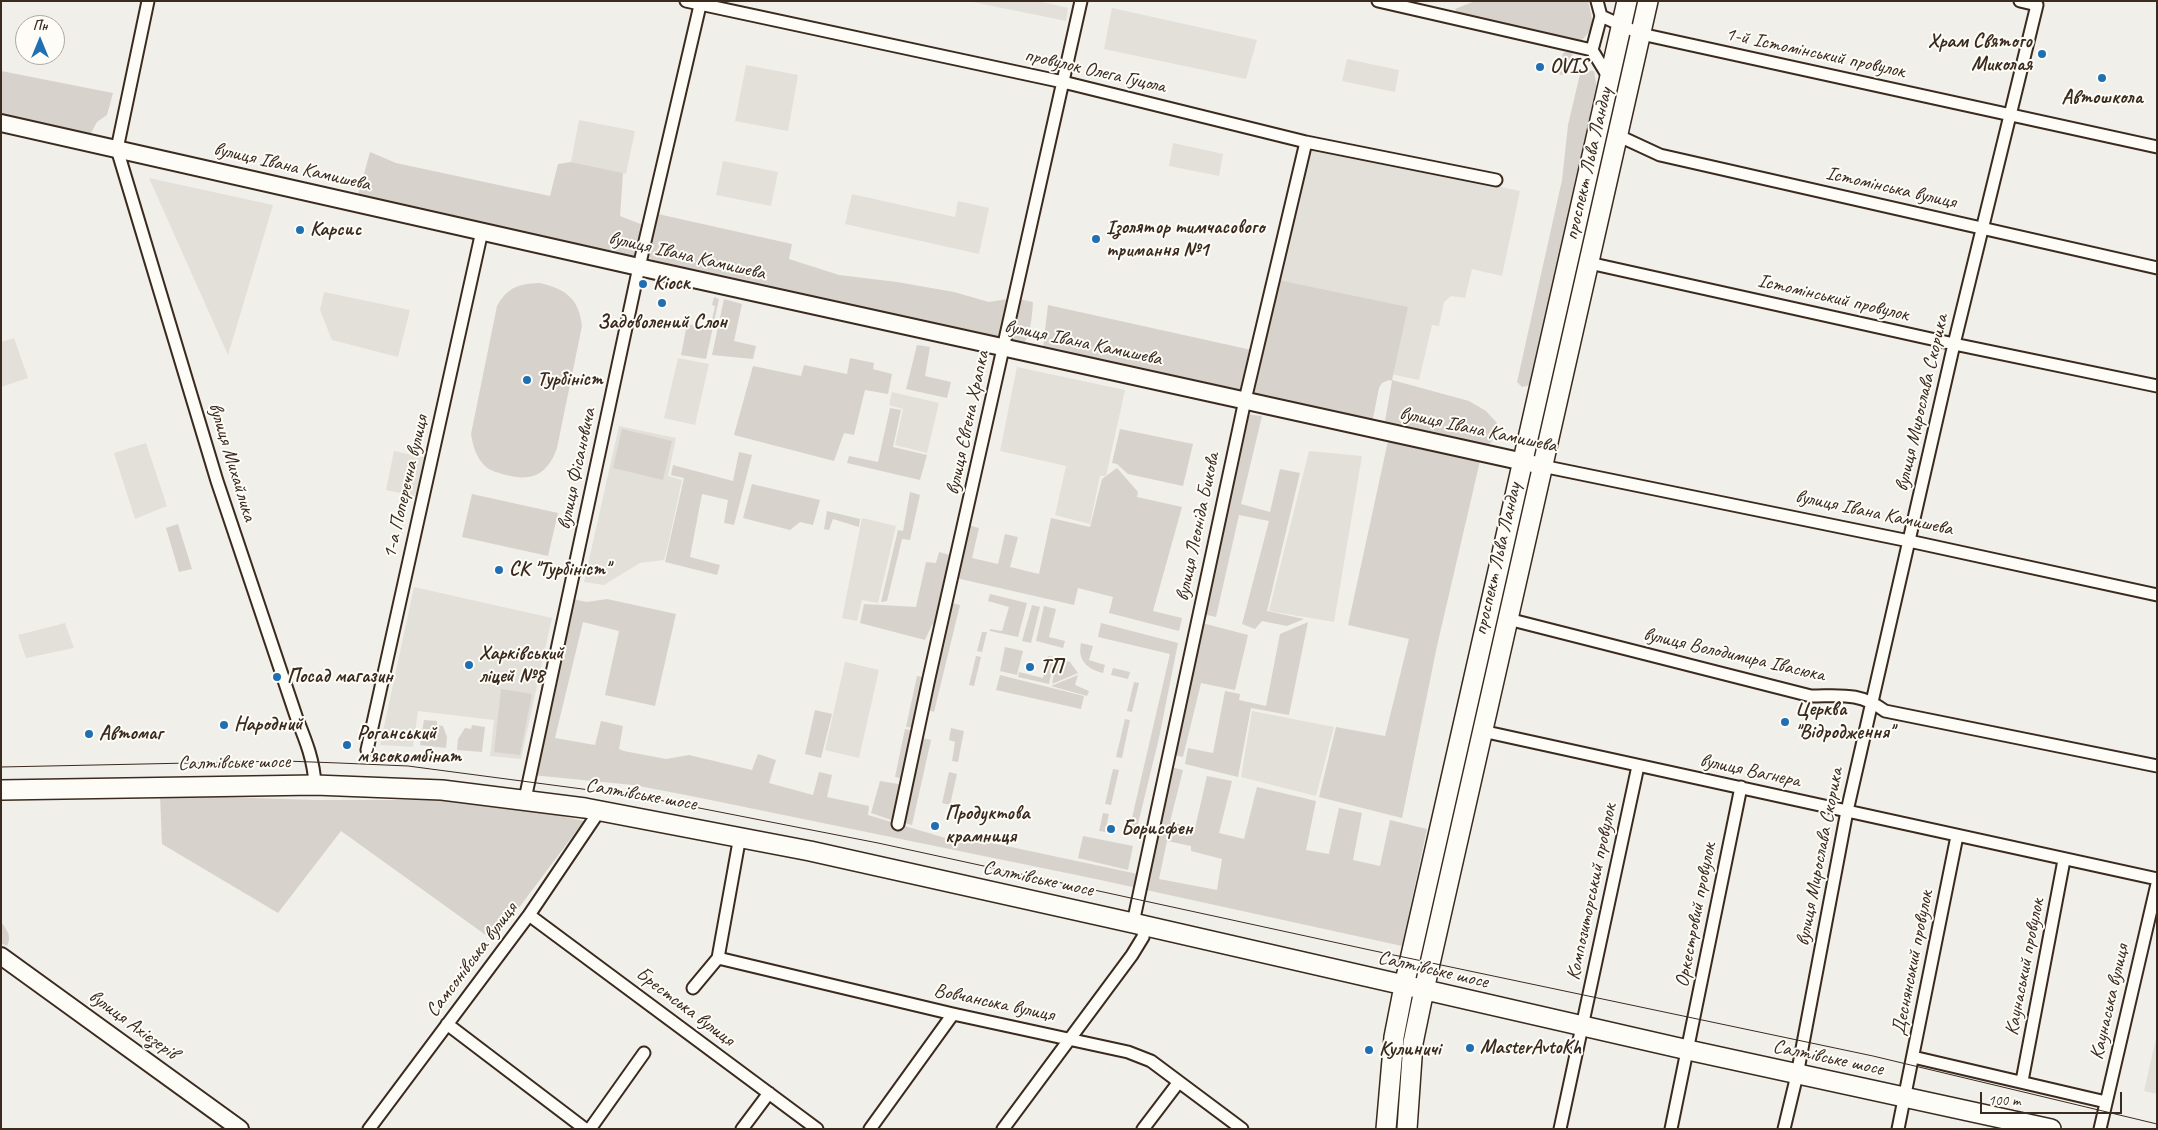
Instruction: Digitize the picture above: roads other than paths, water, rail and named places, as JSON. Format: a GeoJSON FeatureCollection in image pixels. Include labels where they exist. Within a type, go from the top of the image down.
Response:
{"type":"FeatureCollection","features":[{"type":"Feature","properties":{"kind":"main road","name":"проспект Льва Ландау"},"geometry":{"type":"LineString","coordinates":[[1386,1129],[1394,1037],[1404,986],[1627,1]]}},
{"type":"Feature","properties":{"kind":"main road","name":"проспект Льва Ландау"},"geometry":{"type":"LineString","coordinates":[[1407,1129],[1413,1043],[1424,990],[1542,466],[1619,136],[1648,1]]}},
{"type":"Feature","properties":{"kind":"main road","name":"Салтівське шосе"},"geometry":{"type":"LineString","coordinates":[[1,790],[315,785],[442,790],[600,810],[740,836],[1139,924],[1582,1027],[1905,1097],[2013,1124],[2051,1129]]}},
{"type":"Feature","properties":{"kind":"street"},"geometry":{"type":"LineString","coordinates":[[117,149],[148,1]]}},
{"type":"Feature","properties":{"kind":"street","name":"провулок Олега Гуцола"},"geometry":{"type":"LineString","coordinates":[[686,1],[701,2],[1063,82],[1306,142],[1496,180]]}},
{"type":"Feature","properties":{"kind":"street","name":"вулиця Євгена Храпка"},"geometry":{"type":"LineString","coordinates":[[898,824],[1081,1]]}},
{"type":"Feature","properties":{"kind":"street"},"geometry":{"type":"LineString","coordinates":[[1378,1],[1592,50],[1610,79]]}},
{"type":"Feature","properties":{"kind":"street"},"geometry":{"type":"LineString","coordinates":[[1592,50],[1601,16],[1597,1]]}},
{"type":"Feature","properties":{"kind":"street","name":"вулиця Мирослава Скорика"},"geometry":{"type":"LineString","coordinates":[[1784,1129],[1797,1075],[1847,811],[1954,344],[2037,5],[2020,1]]}},
{"type":"Feature","properties":{"kind":"street","name":"вулиця Фісановича"},"geometry":{"type":"LineString","coordinates":[[525,799],[639,268],[701,2]]}},
{"type":"Feature","properties":{"kind":"street","name":"1-й Істомінський провулок"},"geometry":{"type":"LineString","coordinates":[[1601,16],[1641,34],[2157,147]]}},
{"type":"Feature","properties":{"kind":"street","name":"вулиця Івана Камишева"},"geometry":{"type":"LineString","coordinates":[[1,123],[639,268],[1523,462],[1909,541],[2157,596]]}},
{"type":"Feature","properties":{"kind":"street","name":"Істомінська вулиця"},"geometry":{"type":"LineString","coordinates":[[1619,136],[1660,155],[2157,268]]}},
{"type":"Feature","properties":{"kind":"street","name":"вулиця Леоніда Бикова"},"geometry":{"type":"LineString","coordinates":[[1003,1129],[1132,955],[1143,937],[1139,924],[1245,400],[1306,142]]}},
{"type":"Feature","properties":{"kind":"street","name":"вулиця Михайлика"},"geometry":{"type":"LineString","coordinates":[[117,149],[217,482],[297,719],[309,749],[314,769],[315,785]]}},
{"type":"Feature","properties":{"kind":"street","name":"1-а Поперечна вулиця"},"geometry":{"type":"LineString","coordinates":[[367,750],[482,231]]}},
{"type":"Feature","properties":{"kind":"street","name":"Істомінський провулок"},"geometry":{"type":"LineString","coordinates":[[1589,263],[1954,344],[2157,386]]}},
{"type":"Feature","properties":{"kind":"street","name":"вулиця Володимира Івасюка"},"geometry":{"type":"LineString","coordinates":[[1508,619],[1811,696],[1856,696],[1873,702],[1885,711],[2157,766]]}},
{"type":"Feature","properties":{"kind":"street","name":"вулиця Вагнера"},"geometry":{"type":"LineString","coordinates":[[1482,731],[2157,879]]}},
{"type":"Feature","properties":{"kind":"street","name":"Композиторський провулок"},"geometry":{"type":"LineString","coordinates":[[1560,1129],[1638,766]]}},
{"type":"Feature","properties":{"kind":"street","name":"Оркестровий провулок"},"geometry":{"type":"LineString","coordinates":[[1670,1129],[1688,1050],[1741,788]]}},
{"type":"Feature","properties":{"kind":"street","name":"Самсонівська вулиця"},"geometry":{"type":"LineString","coordinates":[[369,1129],[529,915],[600,810]]}},
{"type":"Feature","properties":{"kind":"street"},"geometry":{"type":"LineString","coordinates":[[693,988],[718,958],[740,836]]}},
{"type":"Feature","properties":{"kind":"street","name":"Деснянський провулок"},"geometry":{"type":"LineString","coordinates":[[1898,1129],[1957,836]]}},
{"type":"Feature","properties":{"kind":"street","name":"Каунаський провулок"},"geometry":{"type":"LineString","coordinates":[[2022,1081],[2064,860]]}},
{"type":"Feature","properties":{"kind":"street","name":"Каунаська вулиця"},"geometry":{"type":"LineString","coordinates":[[2100,1129],[2157,884]]}},
{"type":"Feature","properties":{"kind":"street","name":"Брестська вулиця"},"geometry":{"type":"LineString","coordinates":[[529,915],[817,1129]]}},
{"type":"Feature","properties":{"kind":"street","name":"вулиця Ахієзерів"},"geometry":{"type":"LineString","coordinates":[[1,956],[240,1129]]}},
{"type":"Feature","properties":{"kind":"street","name":"Вовчанська вулиця"},"geometry":{"type":"LineString","coordinates":[[718,958],[953,1014],[1070,1038],[1139,1055],[1242,1129]]}},
{"type":"Feature","properties":{"kind":"street"},"geometry":{"type":"LineString","coordinates":[[870,1129],[953,1014]]}},
{"type":"Feature","properties":{"kind":"street"},"geometry":{"type":"LineString","coordinates":[[448,1024],[585,1129]]}},
{"type":"Feature","properties":{"kind":"street"},"geometry":{"type":"LineString","coordinates":[[590,1129],[644,1053]]}},
{"type":"Feature","properties":{"kind":"street"},"geometry":{"type":"LineString","coordinates":[[1913,1056],[2106,1102]]}},
{"type":"Feature","properties":{"kind":"street"},"geometry":{"type":"LineString","coordinates":[[1144,1129],[1178,1083]]}},
{"type":"Feature","properties":{"kind":"street"},"geometry":{"type":"LineString","coordinates":[[742,1129],[769,1093]]}},
{"type":"Feature","properties":{"kind":"tram line"},"geometry":{"type":"LineString","coordinates":[[1,767],[285,761],[408,766],[643,797],[878,843],[1370,950],[1873,1056],[2157,1124]]}},
{"type":"Feature","properties":{"kind":"place","name":"Храм Святого Миколая"},"geometry":{"type":"Point","coordinates":[2042,54]}},
{"type":"Feature","properties":{"kind":"place","name":"OVIS"},"geometry":{"type":"Point","coordinates":[1540,67]}},
{"type":"Feature","properties":{"kind":"place","name":"Автошкола"},"geometry":{"type":"Point","coordinates":[2102,78]}},
{"type":"Feature","properties":{"kind":"place","name":"Карсис"},"geometry":{"type":"Point","coordinates":[300,230]}},
{"type":"Feature","properties":{"kind":"place","name":"Ізолятор тимчасового тримання №1"},"geometry":{"type":"Point","coordinates":[1096,239]}},
{"type":"Feature","properties":{"kind":"place","name":"Кіоск"},"geometry":{"type":"Point","coordinates":[643,284]}},
{"type":"Feature","properties":{"kind":"place","name":"Задоволений Слон"},"geometry":{"type":"Point","coordinates":[662,303]}},
{"type":"Feature","properties":{"kind":"place","name":"Турбініст"},"geometry":{"type":"Point","coordinates":[527,380]}},
{"type":"Feature","properties":{"kind":"place","name":"СК \"Турбініст\""},"geometry":{"type":"Point","coordinates":[499,570]}},
{"type":"Feature","properties":{"kind":"place","name":"Харківський ліцей №8"},"geometry":{"type":"Point","coordinates":[469,665]}},
{"type":"Feature","properties":{"kind":"place","name":"ТП"},"geometry":{"type":"Point","coordinates":[1030,667]}},
{"type":"Feature","properties":{"kind":"place","name":"Посад магазин"},"geometry":{"type":"Point","coordinates":[277,677]}},
{"type":"Feature","properties":{"kind":"place","name":"Церква \"Відродження\""},"geometry":{"type":"Point","coordinates":[1785,722]}},
{"type":"Feature","properties":{"kind":"place","name":"Народний"},"geometry":{"type":"Point","coordinates":[224,725]}},
{"type":"Feature","properties":{"kind":"place","name":"Автомаг"},"geometry":{"type":"Point","coordinates":[89,734]}},
{"type":"Feature","properties":{"kind":"place","name":"Роганський м'ясокомбінат"},"geometry":{"type":"Point","coordinates":[347,745]}},
{"type":"Feature","properties":{"kind":"place","name":"Продуктова крамниця"},"geometry":{"type":"Point","coordinates":[935,826]}},
{"type":"Feature","properties":{"kind":"place","name":"Борисфен"},"geometry":{"type":"Point","coordinates":[1111,829]}},
{"type":"Feature","properties":{"kind":"place","name":"MasterAvtoKh"},"geometry":{"type":"Point","coordinates":[1470,1048]}},
{"type":"Feature","properties":{"kind":"place","name":"Кулиничі"},"geometry":{"type":"Point","coordinates":[1369,1050]}}]}
